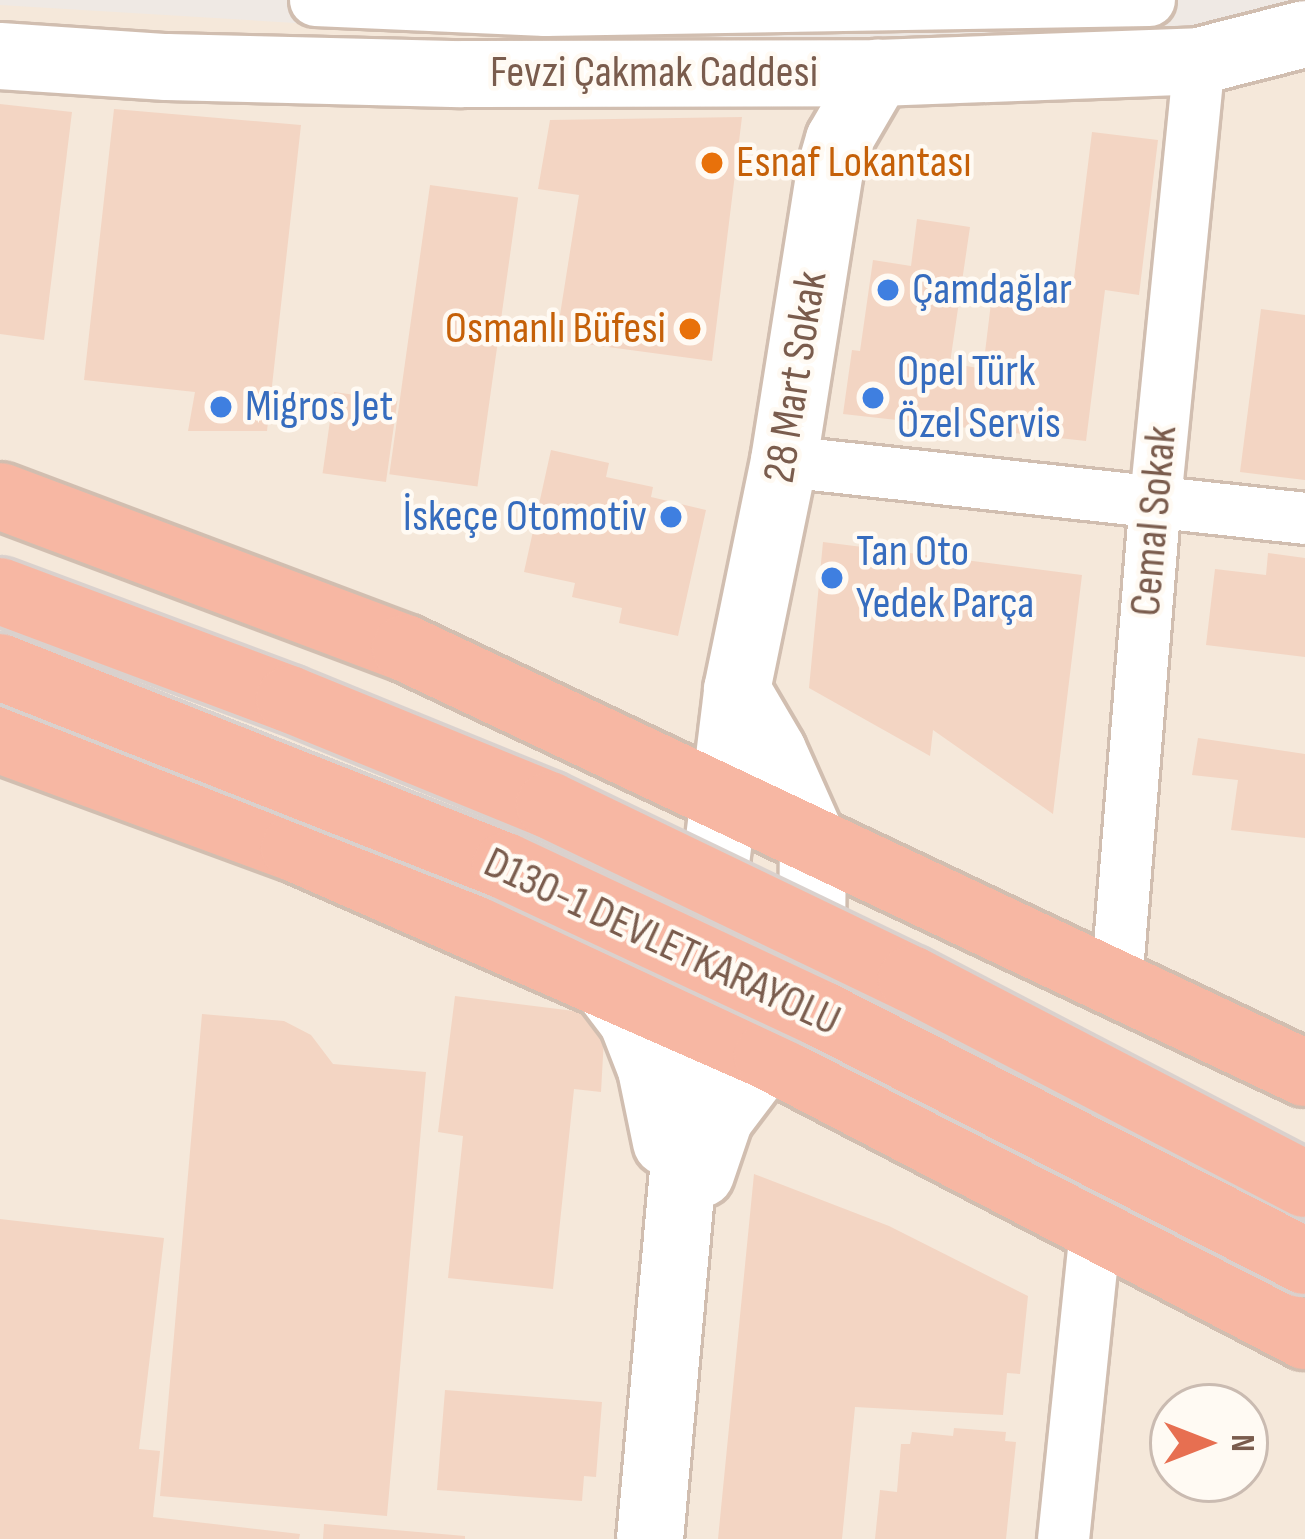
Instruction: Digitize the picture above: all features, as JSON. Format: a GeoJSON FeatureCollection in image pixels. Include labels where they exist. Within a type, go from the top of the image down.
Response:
{"type":"FeatureCollection","features":[{"type":"Feature","properties":{"kind":"highway"},"geometry":{"type":"LineString","coordinates":[[0,496],[405,648],[1305,1073]]}},
{"type":"Feature","properties":{"kind":"highway","name":"D130-1 DEVLETKARAYOLU"},"geometry":{"type":"LineString","coordinates":[[0,591],[289,698],[549,805],[911,979],[1305,1184]]}},
{"type":"Feature","properties":{"kind":"highway","name":"D130-1 DEVLETKARAYOLU"},"geometry":{"type":"LineString","coordinates":[[0,667],[505,866],[824,1015],[1305,1261]]}},
{"type":"Feature","properties":{"kind":"highway"},"geometry":{"type":"LineString","coordinates":[[0,740],[294,848],[766,1056],[1305,1336]]}},
{"type":"Feature","properties":{"kind":"street"},"geometry":{"type":"LineString","coordinates":[[315,0],[545,5],[1149,0]]}},
{"type":"Feature","properties":{"kind":"street"},"geometry":{"type":"LineString","coordinates":[[878,73],[933,3]]}},
{"type":"Feature","properties":{"kind":"street","name":"Fevzi Çakmak Caddesi"},"geometry":{"type":"LineString","coordinates":[[0,56],[167,68],[439,74],[878,73],[1199,61],[1305,34]]}},
{"type":"Feature","properties":{"kind":"street","name":"Cemal Sokak"},"geometry":{"type":"LineString","coordinates":[[1116,983],[1155,500],[1199,61]]}},
{"type":"Feature","properties":{"kind":"street","name":"28 Mart Sokak"},"geometry":{"type":"LineString","coordinates":[[677,1259],[695,1026],[737,690],[784,461],[830,171],[839,140],[878,73]]}},
{"type":"Feature","properties":{"kind":"street"},"geometry":{"type":"LineString","coordinates":[[784,461],[1305,518]]}},
{"type":"Feature","properties":{"kind":"street"},"geometry":{"type":"LineString","coordinates":[[677,1259],[720,1118],[766,1056],[812,950],[812,842],[773,751],[737,690]]}},
{"type":"Feature","properties":{"kind":"street"},"geometry":{"type":"LineString","coordinates":[[603,982],[632,1020],[651,1069],[664,1121],[677,1259],[650,1539]]}},
{"type":"Feature","properties":{"kind":"street"},"geometry":{"type":"LineString","coordinates":[[1063,1539],[1095,1229]]}},
{"type":"Feature","properties":{"kind":"shaded area"},"geometry":{"type":"Polygon","coordinates":[[[0,0],[1305,0],[1305,1539],[0,1539],[0,0]]]}},
{"type":"Feature","properties":{"kind":"shaded area"},"geometry":{"type":"Polygon","coordinates":[[[0,0],[1291,0],[1230,24],[1167,34],[525,37],[0,5],[0,0]]]}},
{"type":"Feature","properties":{"kind":"building"},"geometry":{"type":"Polygon","coordinates":[[[0,104],[72,112],[44,340],[0,334],[0,104]]]}},
{"type":"Feature","properties":{"kind":"building"},"geometry":{"type":"Polygon","coordinates":[[[114,109],[301,125],[267,431],[188,431],[195,392],[84,380],[114,109]]]}},
{"type":"Feature","properties":{"kind":"building"},"geometry":{"type":"Polygon","coordinates":[[[742,117],[712,361],[556,340],[579,195],[538,189],[550,120],[742,117]]]}},
{"type":"Feature","properties":{"kind":"building"},"geometry":{"type":"Polygon","coordinates":[[[1092,132],[1158,140],[1139,295],[1105,290],[1086,441],[843,414],[852,350],[860,351],[873,260],[911,266],[917,219],[970,227],[950,363],[983,369],[994,278],[1073,286],[1092,132]]]}},
{"type":"Feature","properties":{"kind":"building"},"geometry":{"type":"Polygon","coordinates":[[[430,185],[518,197],[477,487],[389,474],[430,185]]]}},
{"type":"Feature","properties":{"kind":"building"},"geometry":{"type":"Polygon","coordinates":[[[1261,309],[1305,315],[1305,480],[1240,472],[1261,309]]]}},
{"type":"Feature","properties":{"kind":"building"},"geometry":{"type":"Polygon","coordinates":[[[334,392],[397,401],[386,482],[323,473],[334,392]]]}},
{"type":"Feature","properties":{"kind":"building"},"geometry":{"type":"Polygon","coordinates":[[[551,450],[609,463],[606,477],[653,487],[651,497],[706,510],[678,636],[619,623],[622,608],[572,597],[575,583],[524,572],[551,450]]]}},
{"type":"Feature","properties":{"kind":"building"},"geometry":{"type":"Polygon","coordinates":[[[823,542],[1082,575],[1053,814],[933,730],[930,756],[809,688],[823,542]]]}},
{"type":"Feature","properties":{"kind":"building"},"geometry":{"type":"Polygon","coordinates":[[[1268,553],[1305,558],[1305,657],[1206,645],[1215,569],[1266,575],[1268,553]]]}},
{"type":"Feature","properties":{"kind":"building"},"geometry":{"type":"Polygon","coordinates":[[[1198,738],[1305,754],[1305,838],[1231,830],[1238,780],[1192,775],[1198,738]]]}},
{"type":"Feature","properties":{"kind":"building"},"geometry":{"type":"Polygon","coordinates":[[[455,996],[582,1012],[604,1038],[601,1092],[574,1089],[553,1289],[448,1278],[463,1136],[438,1132],[455,996]]]}},
{"type":"Feature","properties":{"kind":"building"},"geometry":{"type":"Polygon","coordinates":[[[202,1014],[284,1021],[311,1035],[333,1064],[426,1072],[387,1516],[160,1496],[202,1014]]]}},
{"type":"Feature","properties":{"kind":"building"},"geometry":{"type":"Polygon","coordinates":[[[754,1174],[889,1226],[1028,1296],[1020,1374],[1007,1373],[1003,1415],[855,1407],[842,1539],[718,1539],[754,1174]]]}},
{"type":"Feature","properties":{"kind":"building"},"geometry":{"type":"Polygon","coordinates":[[[0,1219],[164,1238],[139,1449],[160,1451],[153,1517],[300,1534],[299,1539],[0,1539],[0,1219]]]}},
{"type":"Feature","properties":{"kind":"building"},"geometry":{"type":"Polygon","coordinates":[[[445,1390],[602,1402],[596,1477],[584,1476],[582,1501],[437,1490],[445,1390]]]}},
{"type":"Feature","properties":{"kind":"building"},"geometry":{"type":"Polygon","coordinates":[[[954,1428],[1006,1432],[1005,1441],[1016,1442],[1006,1539],[875,1539],[880,1490],[897,1492],[901,1444],[910,1444],[912,1432],[953,1436],[954,1428]]]}},
{"type":"Feature","properties":{"kind":"building"},"geometry":{"type":"Polygon","coordinates":[[[324,1524],[465,1536],[465,1539],[323,1539],[324,1524]]]}},
{"type":"Feature","properties":{"kind":"place","name":"Esnaf Lokantası"},"geometry":{"type":"Point","coordinates":[712,163]}},
{"type":"Feature","properties":{"kind":"place","name":"Çamdağlar"},"geometry":{"type":"Point","coordinates":[888,290]}},
{"type":"Feature","properties":{"kind":"place","name":"Osmanlı Büfesi"},"geometry":{"type":"Point","coordinates":[690,329]}},
{"type":"Feature","properties":{"kind":"place","name":"Opel Türk Özel Servis"},"geometry":{"type":"Point","coordinates":[873,398]}},
{"type":"Feature","properties":{"kind":"place","name":"Migros Jet"},"geometry":{"type":"Point","coordinates":[221,407]}},
{"type":"Feature","properties":{"kind":"place","name":"İskeçe Otomotiv"},"geometry":{"type":"Point","coordinates":[671,517]}},
{"type":"Feature","properties":{"kind":"place","name":"Tan Oto Yedek Parça"},"geometry":{"type":"Point","coordinates":[832,578]}}]}
